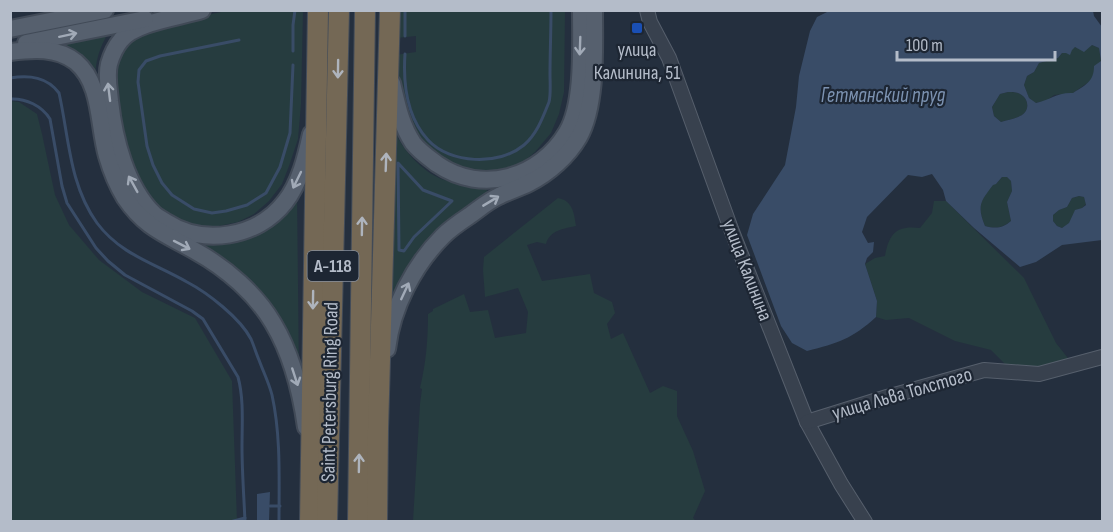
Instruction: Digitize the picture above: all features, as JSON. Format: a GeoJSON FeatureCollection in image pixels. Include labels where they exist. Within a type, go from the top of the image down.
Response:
{"type":"FeatureCollection","features":[{"type":"Feature","properties":{"kind":"highway"},"geometry":{"type":"LineString","coordinates":[[310,522],[318,10]]}},
{"type":"Feature","properties":{"kind":"highway","name":"Saint Petersburg Ring Road"},"geometry":{"type":"LineString","coordinates":[[327,522],[339,10]]}},
{"type":"Feature","properties":{"kind":"highway","name":"Saint Petersburg Ring Road"},"geometry":{"type":"LineString","coordinates":[[358,522],[365,10]]}},
{"type":"Feature","properties":{"kind":"highway"},"geometry":{"type":"LineString","coordinates":[[377,522],[390,10]]}},
{"type":"Feature","properties":{"kind":"main road"},"geometry":{"type":"LineString","coordinates":[[10,28],[64,10]]}},
{"type":"Feature","properties":{"kind":"main road"},"geometry":{"type":"LineString","coordinates":[[10,28],[105,10]]}},
{"type":"Feature","properties":{"kind":"main road"},"geometry":{"type":"LineString","coordinates":[[10,45],[184,10]]}},
{"type":"Feature","properties":{"kind":"main road"},"geometry":{"type":"LineString","coordinates":[[202,10],[151,23],[128,34],[117,47],[109,65],[111,109],[119,150],[128,175],[142,199],[155,215],[172,226],[202,236],[224,236],[242,232],[269,219],[286,202],[300,174],[315,116]]}},
{"type":"Feature","properties":{"kind":"main road"},"geometry":{"type":"LineString","coordinates":[[388,67],[403,125],[421,151],[444,169],[468,178],[484,180],[506,178],[532,168],[554,152],[568,131],[575,115],[578,99],[581,10]]}},
{"type":"Feature","properties":{"kind":"main road"},"geometry":{"type":"LineString","coordinates":[[378,430],[388,335],[412,275],[444,235],[499,196],[531,182],[550,170],[566,155],[579,137],[586,119],[591,92],[594,10]]}},
{"type":"Feature","properties":{"kind":"main road"},"geometry":{"type":"LineString","coordinates":[[10,52],[32,49],[48,50],[64,55],[77,63],[94,88],[107,155],[115,179],[134,210],[165,236],[196,252],[238,282],[273,322],[297,382],[312,463]]}},
{"type":"Feature","properties":{"kind":"street","name":"улица Калинина"},"geometry":{"type":"LineString","coordinates":[[647,10],[650,22],[669,58],[724,212],[807,422],[865,522]]}},
{"type":"Feature","properties":{"kind":"street","name":"улица Льва Толстого"},"geometry":{"type":"LineString","coordinates":[[807,422],[984,370],[1039,374],[1102,357]]}},
{"type":"Feature","properties":{"kind":"green space"},"geometry":{"type":"Polygon","coordinates":[[[226,11],[303,11],[298,139],[282,184],[269,201],[254,214],[238,222],[214,227],[193,227],[158,211],[132,177],[112,81],[121,48],[153,26],[226,11]]]}},
{"type":"Feature","properties":{"kind":"green space"},"geometry":{"type":"Polygon","coordinates":[[[396,11],[565,11],[564,92],[559,114],[551,133],[535,152],[516,168],[493,173],[465,171],[436,158],[417,141],[394,71],[395,55],[416,52],[416,36],[396,38],[396,11]]]}},
{"type":"Feature","properties":{"kind":"green space"},"geometry":{"type":"Polygon","coordinates":[[[109,31],[99,54],[95,79],[78,55],[62,43],[109,31]]]}},
{"type":"Feature","properties":{"kind":"green space"},"geometry":{"type":"Polygon","coordinates":[[[1092,45],[1099,48],[1101,61],[1090,81],[1073,93],[1054,95],[1046,101],[1035,103],[1029,98],[1024,85],[1027,76],[1034,72],[1039,63],[1058,58],[1062,53],[1075,47],[1084,49],[1092,45]]]}},
{"type":"Feature","properties":{"kind":"green space"},"geometry":{"type":"Polygon","coordinates":[[[1008,92],[1022,95],[1027,108],[1024,114],[1001,122],[994,116],[992,107],[1000,94],[1008,92]]]}},
{"type":"Feature","properties":{"kind":"green space"},"geometry":{"type":"Polygon","coordinates":[[[11,101],[19,102],[37,114],[55,195],[69,225],[99,260],[142,292],[195,318],[232,381],[237,521],[11,521],[11,101]]]}},
{"type":"Feature","properties":{"kind":"green space"},"geometry":{"type":"Polygon","coordinates":[[[390,123],[410,155],[423,168],[450,182],[485,187],[488,193],[391,304],[390,123]]]}},
{"type":"Feature","properties":{"kind":"green space"},"geometry":{"type":"Polygon","coordinates":[[[1002,177],[1007,177],[1011,181],[1012,191],[1007,202],[1011,221],[999,227],[985,226],[981,204],[993,184],[996,184],[1002,177]]]}},
{"type":"Feature","properties":{"kind":"green space"},"geometry":{"type":"Polygon","coordinates":[[[297,191],[299,377],[274,319],[197,246],[197,242],[226,238],[297,191]]]}},
{"type":"Feature","properties":{"kind":"green space"},"geometry":{"type":"Polygon","coordinates":[[[1084,197],[1086,204],[1075,211],[1069,224],[1062,228],[1057,226],[1053,221],[1053,215],[1067,207],[1072,198],[1084,197]]]}},
{"type":"Feature","properties":{"kind":"green space"},"geometry":{"type":"Polygon","coordinates":[[[558,198],[570,205],[576,226],[554,233],[546,244],[537,242],[527,245],[542,281],[590,274],[594,293],[612,302],[615,313],[607,324],[611,339],[623,333],[650,393],[663,386],[677,391],[677,416],[693,451],[705,491],[693,518],[696,521],[413,521],[422,389],[420,388],[428,333],[428,314],[433,309],[464,294],[470,312],[488,310],[495,338],[526,333],[528,312],[518,288],[485,297],[484,257],[558,198]]]}},
{"type":"Feature","properties":{"kind":"green space"},"geometry":{"type":"Polygon","coordinates":[[[934,201],[946,201],[1024,278],[1056,343],[1071,362],[1022,371],[1005,364],[991,350],[955,341],[909,318],[886,320],[876,317],[877,301],[865,264],[875,258],[885,256],[895,232],[905,228],[920,228],[932,213],[934,201]]]}},
{"type":"Feature","properties":{"kind":"water","name":"Гетманский пруд"},"geometry":{"type":"Polygon","coordinates":[[[829,11],[1093,11],[1102,27],[1102,240],[1062,245],[1036,262],[1020,267],[946,201],[943,190],[932,174],[922,177],[908,175],[867,217],[862,232],[868,243],[874,242],[873,252],[865,264],[877,301],[876,317],[852,335],[827,345],[807,351],[792,343],[781,326],[747,235],[753,214],[785,165],[796,107],[799,76],[810,31],[817,17],[829,11]],[[1092,45],[1084,52],[1075,47],[1070,55],[1062,53],[1058,58],[1039,63],[1034,72],[1027,76],[1024,85],[1029,98],[1036,103],[1062,94],[1073,93],[1085,85],[1091,79],[1094,66],[1101,61],[1099,48],[1092,45]],[[1012,92],[1000,94],[992,107],[994,116],[1001,122],[1024,114],[1027,104],[1022,95],[1012,92]],[[1002,177],[981,204],[985,226],[999,227],[1011,221],[1007,202],[1012,191],[1011,181],[1007,177],[1002,177]],[[1084,197],[1072,198],[1067,207],[1053,215],[1053,221],[1057,226],[1062,228],[1069,223],[1075,210],[1086,205],[1084,197]]]}},
{"type":"Feature","properties":{"kind":"water"},"geometry":{"type":"Polygon","coordinates":[[[270,492],[269,521],[257,521],[257,494],[270,492]]]}},
{"type":"Feature","properties":{"kind":"waterway"},"geometry":{"type":"LineString","coordinates":[[293,51],[295,10]]}},
{"type":"Feature","properties":{"kind":"waterway"},"geometry":{"type":"LineString","coordinates":[[405,10],[405,36]]}},
{"type":"Feature","properties":{"kind":"waterway"},"geometry":{"type":"LineString","coordinates":[[405,54],[408,99],[415,121],[428,140],[437,148],[461,158],[488,159],[502,156],[514,152],[529,141],[549,102],[551,10]]}},
{"type":"Feature","properties":{"kind":"waterway"},"geometry":{"type":"LineString","coordinates":[[239,40],[160,56],[146,61],[139,70],[138,82],[147,146],[153,165],[162,183],[172,195],[194,209],[212,213],[226,211],[247,205],[266,193],[280,167],[290,133],[293,65]]}},
{"type":"Feature","properties":{"kind":"waterway"},"geometry":{"type":"LineString","coordinates":[[10,78],[38,78],[49,83],[59,93],[75,176],[88,208],[106,234],[127,251],[204,293],[223,307],[251,339],[269,386],[275,410],[279,458],[279,522]]}},
{"type":"Feature","properties":{"kind":"waterway"},"geometry":{"type":"LineString","coordinates":[[10,99],[33,104],[43,110],[50,119],[67,203],[96,248],[125,275],[203,319],[238,377],[242,403],[245,522]]}},
{"type":"Feature","properties":{"kind":"waterway"},"geometry":{"type":"LineString","coordinates":[[398,163],[423,190],[452,201],[414,237],[404,251],[399,250],[398,163]]}},
{"type":"Feature","properties":{"kind":"waterway"},"geometry":{"type":"LineString","coordinates":[[270,506],[280,506]]}},
{"type":"Feature","properties":{"kind":"waterway"},"geometry":{"type":"LineString","coordinates":[[230,522],[245,518]]}},
{"type":"Feature","properties":{"kind":"place","name":"улица Калинина, 51"},"geometry":{"type":"Point","coordinates":[637,28]}}]}
